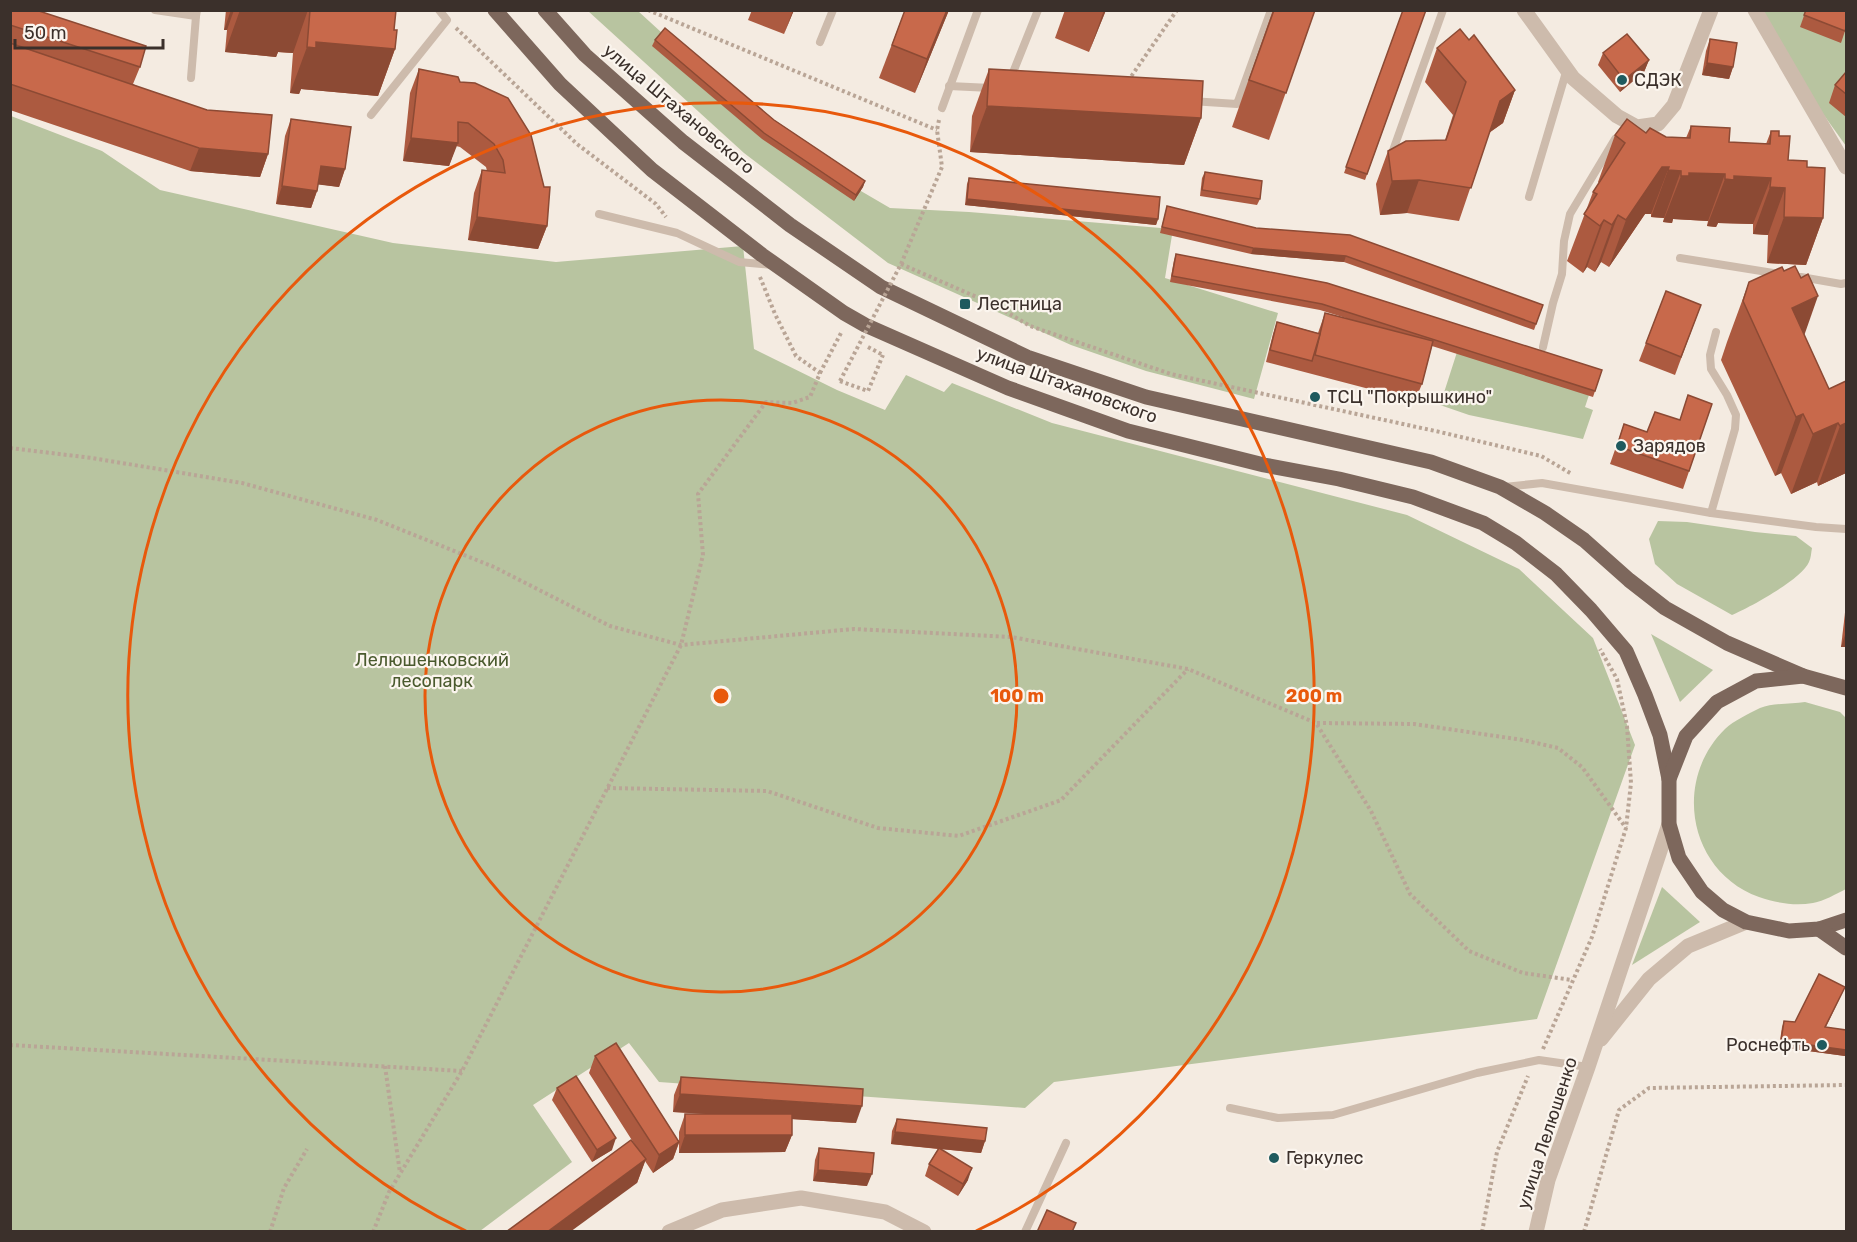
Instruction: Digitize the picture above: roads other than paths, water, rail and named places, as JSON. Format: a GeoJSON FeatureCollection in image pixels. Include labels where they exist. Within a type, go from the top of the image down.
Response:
{"type":"FeatureCollection","features":[{"type":"Feature","properties":{"kind":"main road","name":"улица Штахановского"},"geometry":{"type":"LineString","coordinates":[[495,10],[560,84],[651,170],[777,266],[865,325],[1008,388],[1128,431],[1264,465],[1339,479],[1413,497],[1483,523],[1516,543],[1556,574],[1591,609],[1626,651],[1646,695],[1660,735],[1669,779]]}},
{"type":"Feature","properties":{"kind":"main road","name":"улица Штахановского"},"geometry":{"type":"LineString","coordinates":[[545,10],[585,55],[683,142],[790,225],[881,287],[1027,357],[1146,397],[1431,462],[1500,487],[1545,513],[1584,540],[1665,608],[1727,644],[1803,675],[1846,688]]}},
{"type":"Feature","properties":{"kind":"main road"},"geometry":{"type":"LineString","coordinates":[[1803,675],[1756,681],[1717,702],[1686,736],[1669,779],[1669,824],[1679,858],[1702,892],[1723,910],[1746,922],[1790,931],[1819,929],[1846,920]]}},
{"type":"Feature","properties":{"kind":"main road"},"geometry":{"type":"LineString","coordinates":[[1819,929],[1846,948]]}},
{"type":"Feature","properties":{"kind":"street"},"geometry":{"type":"LineString","coordinates":[[1524,10],[1573,78],[1617,116],[1637,127],[1658,124],[1674,105],[1711,10]]}},
{"type":"Feature","properties":{"kind":"street"},"geometry":{"type":"LineString","coordinates":[[1755,10],[1846,167]]}},
{"type":"Feature","properties":{"kind":"street","name":"улица Лелюшенко"},"geometry":{"type":"LineString","coordinates":[[1536,1232],[1548,1180],[1669,824]]}},
{"type":"Feature","properties":{"kind":"street"},"geometry":{"type":"LineString","coordinates":[[1595,1046],[1649,979],[1688,946],[1746,922]]}},
{"type":"Feature","properties":{"kind":"street"},"geometry":{"type":"LineString","coordinates":[[669,1232],[722,1210],[801,1198],[885,1212],[924,1232]]}},
{"type":"Feature","properties":{"kind":"lane"},"geometry":{"type":"LineString","coordinates":[[155,10],[197,13],[191,78]]}},
{"type":"Feature","properties":{"kind":"lane"},"geometry":{"type":"LineString","coordinates":[[372,115],[447,20],[439,10]]}},
{"type":"Feature","properties":{"kind":"lane"},"geometry":{"type":"LineString","coordinates":[[820,42],[833,10]]}},
{"type":"Feature","properties":{"kind":"lane"},"geometry":{"type":"LineString","coordinates":[[942,108],[978,10]]}},
{"type":"Feature","properties":{"kind":"lane"},"geometry":{"type":"LineString","coordinates":[[1006,89],[1038,10]]}},
{"type":"Feature","properties":{"kind":"lane"},"geometry":{"type":"LineString","coordinates":[[1178,100],[1237,104],[1271,10]]}},
{"type":"Feature","properties":{"kind":"lane"},"geometry":{"type":"LineString","coordinates":[[1388,165],[1443,10]]}},
{"type":"Feature","properties":{"kind":"lane"},"geometry":{"type":"LineString","coordinates":[[1529,197],[1567,69]]}},
{"type":"Feature","properties":{"kind":"lane"},"geometry":{"type":"LineString","coordinates":[[949,86],[995,89]]}},
{"type":"Feature","properties":{"kind":"lane"},"geometry":{"type":"LineString","coordinates":[[1543,347],[1562,274],[1564,241],[1570,214],[1626,121]]}},
{"type":"Feature","properties":{"kind":"lane"},"geometry":{"type":"LineString","coordinates":[[599,214],[676,233],[739,262],[777,266]]}},
{"type":"Feature","properties":{"kind":"lane"},"geometry":{"type":"LineString","coordinates":[[1680,258],[1784,275]]}},
{"type":"Feature","properties":{"kind":"lane"},"geometry":{"type":"LineString","coordinates":[[1795,276],[1846,283]]}},
{"type":"Feature","properties":{"kind":"lane"},"geometry":{"type":"LineString","coordinates":[[1711,513],[1735,429],[1736,415],[1727,395],[1710,369],[1710,355],[1716,332]]}},
{"type":"Feature","properties":{"kind":"lane"},"geometry":{"type":"LineString","coordinates":[[1500,487],[1542,483],[1711,513],[1846,529]]}},
{"type":"Feature","properties":{"kind":"lane"},"geometry":{"type":"LineString","coordinates":[[1230,1108],[1278,1118],[1333,1115],[1466,1076],[1539,1060],[1588,1067]]}},
{"type":"Feature","properties":{"kind":"lane"},"geometry":{"type":"LineString","coordinates":[[1025,1232],[1066,1143]]}},
{"type":"Feature","properties":{"kind":"place","name":"СДЭК"},"geometry":{"type":"Point","coordinates":[1622,80]}},
{"type":"Feature","properties":{"kind":"place","name":"Лестница"},"geometry":{"type":"Point","coordinates":[965,304]}},
{"type":"Feature","properties":{"kind":"place","name":"ТСЦ \"Покрышкино\""},"geometry":{"type":"Point","coordinates":[1315,397]}},
{"type":"Feature","properties":{"kind":"place","name":"Зарядов"},"geometry":{"type":"Point","coordinates":[1621,446]}},
{"type":"Feature","properties":{"kind":"place","name":"Роснефть"},"geometry":{"type":"Point","coordinates":[1822,1045]}},
{"type":"Feature","properties":{"kind":"place","name":"Геркулес"},"geometry":{"type":"Point","coordinates":[1274,1158]}},
{"type":"Feature","properties":{"kind":"park label","name":"Лелюшенковский лесопарк"},"geometry":{"type":"Point","coordinates":[432,670]}}]}
